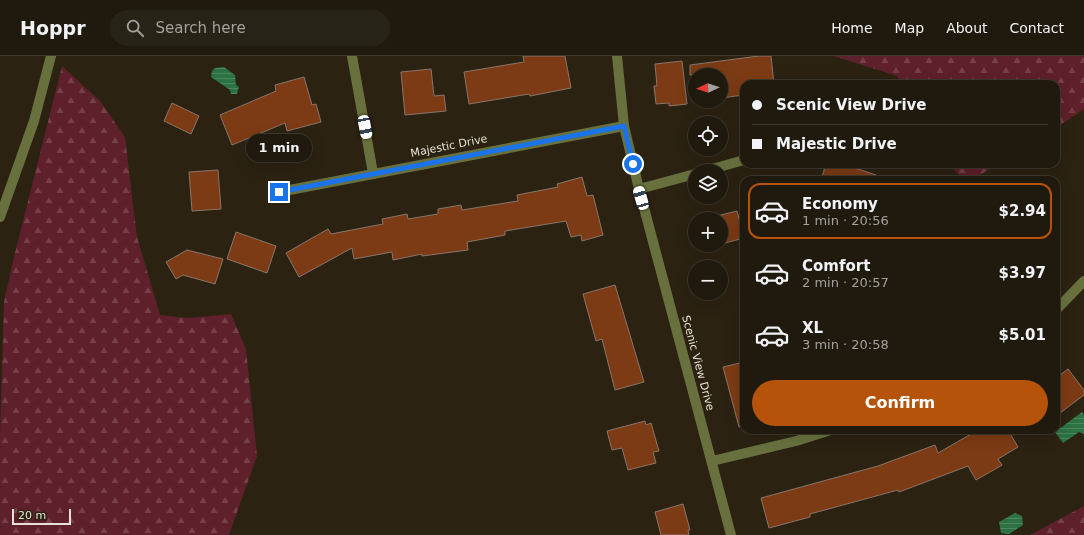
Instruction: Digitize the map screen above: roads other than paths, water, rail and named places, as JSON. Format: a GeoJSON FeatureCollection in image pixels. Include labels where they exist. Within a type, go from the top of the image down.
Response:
{"type":"FeatureCollection","features":[{"type":"Feature","properties":{"kind":"street"},"geometry":{"type":"LineString","coordinates":[[0,217],[34,121],[51,56]]}},
{"type":"Feature","properties":{"kind":"street"},"geometry":{"type":"LineString","coordinates":[[352,56],[373,173]]}},
{"type":"Feature","properties":{"kind":"street","name":"Scenic View Drive"},"geometry":{"type":"LineString","coordinates":[[617,56],[624,126],[639,189],[731,535]]}},
{"type":"Feature","properties":{"kind":"street","name":"Majestic Drive"},"geometry":{"type":"LineString","coordinates":[[279,192],[624,126]]}},
{"type":"Feature","properties":{"kind":"street"},"geometry":{"type":"LineString","coordinates":[[728,165],[740,161]]}},
{"type":"Feature","properties":{"kind":"street"},"geometry":{"type":"LineString","coordinates":[[639,189],[688,176]]}},
{"type":"Feature","properties":{"kind":"street"},"geometry":{"type":"LineString","coordinates":[[1060,306],[1084,281]]}},
{"type":"Feature","properties":{"kind":"street"},"geometry":{"type":"LineString","coordinates":[[712,461],[796,441],[818,434]]}}]}
